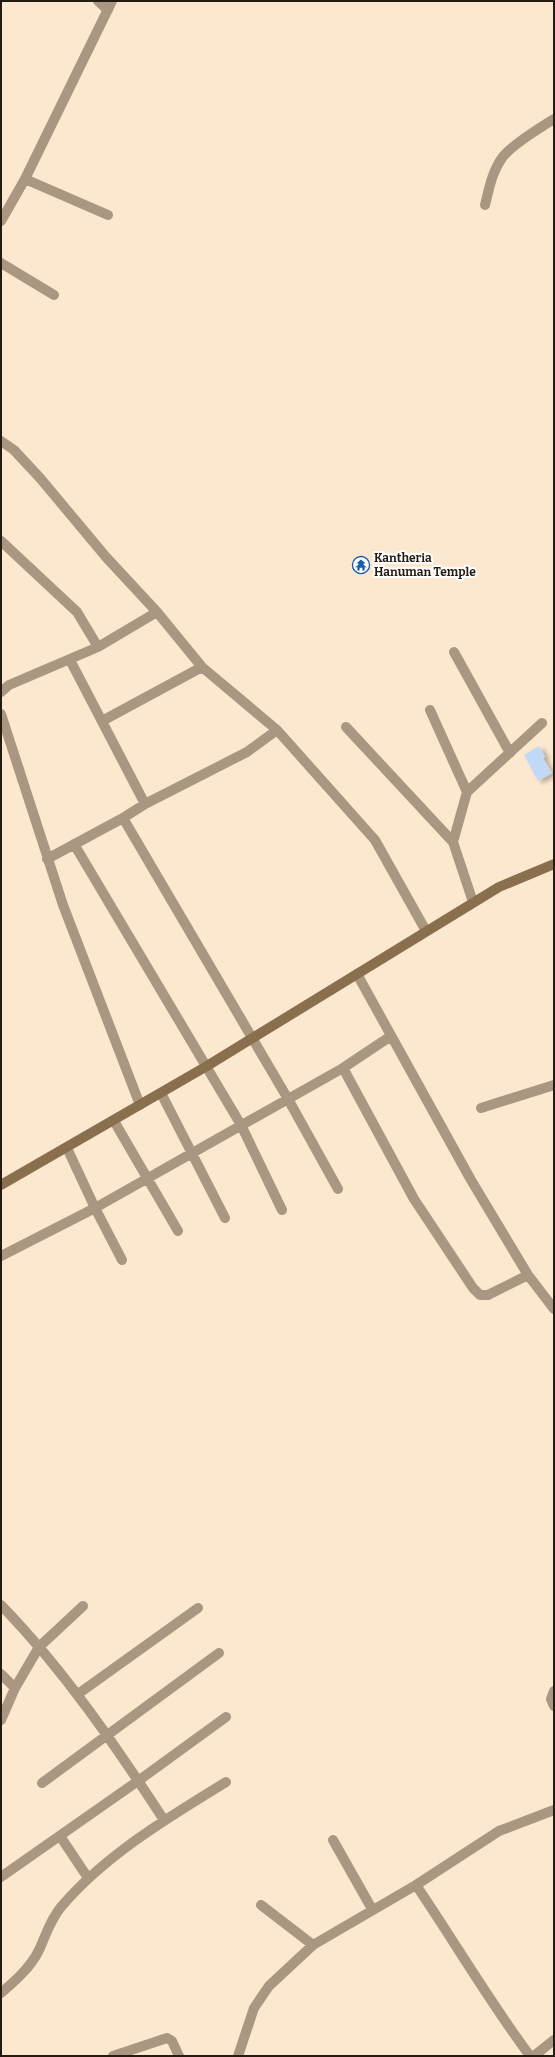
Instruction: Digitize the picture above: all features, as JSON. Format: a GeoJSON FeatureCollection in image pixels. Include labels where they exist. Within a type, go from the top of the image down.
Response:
{"type":"FeatureCollection","features":[{"type":"Feature","properties":{"kind":"main road"},"geometry":{"type":"LineString","coordinates":[[1,1185],[207,1066],[473,902],[499,887],[554,864]]}},
{"type":"Feature","properties":{"kind":"street"},"geometry":{"type":"LineString","coordinates":[[1,221],[26,179],[110,5],[98,1]]}},
{"type":"Feature","properties":{"kind":"street"},"geometry":{"type":"LineString","coordinates":[[485,205],[494,172],[502,156],[538,128],[554,119]]}},
{"type":"Feature","properties":{"kind":"street"},"geometry":{"type":"LineString","coordinates":[[26,179],[108,216]]}},
{"type":"Feature","properties":{"kind":"street"},"geometry":{"type":"LineString","coordinates":[[1,263],[54,295]]}},
{"type":"Feature","properties":{"kind":"street"},"geometry":{"type":"LineString","coordinates":[[1,441],[14,450],[106,557],[157,612],[202,667],[277,730],[375,840],[426,931]]}},
{"type":"Feature","properties":{"kind":"street"},"geometry":{"type":"LineString","coordinates":[[1,541],[77,612],[98,647]]}},
{"type":"Feature","properties":{"kind":"street"},"geometry":{"type":"LineString","coordinates":[[1,692],[9,685],[98,647],[157,612]]}},
{"type":"Feature","properties":{"kind":"street"},"geometry":{"type":"LineString","coordinates":[[454,652],[510,753]]}},
{"type":"Feature","properties":{"kind":"street"},"geometry":{"type":"LineString","coordinates":[[70,660],[145,804]]}},
{"type":"Feature","properties":{"kind":"street"},"geometry":{"type":"LineString","coordinates":[[102,721],[202,667]]}},
{"type":"Feature","properties":{"kind":"street"},"geometry":{"type":"LineString","coordinates":[[430,710],[467,792]]}},
{"type":"Feature","properties":{"kind":"street"},"geometry":{"type":"LineString","coordinates":[[1,714],[47,859],[68,919],[140,1105]]}},
{"type":"Feature","properties":{"kind":"street"},"geometry":{"type":"LineString","coordinates":[[453,842],[467,792],[542,723]]}},
{"type":"Feature","properties":{"kind":"street"},"geometry":{"type":"LineString","coordinates":[[346,727],[453,842],[473,902]]}},
{"type":"Feature","properties":{"kind":"street"},"geometry":{"type":"LineString","coordinates":[[47,859],[124,818],[145,804],[247,752],[277,730]]}},
{"type":"Feature","properties":{"kind":"street"},"geometry":{"type":"LineString","coordinates":[[124,818],[288,1098],[338,1189]]}},
{"type":"Feature","properties":{"kind":"street"},"geometry":{"type":"LineString","coordinates":[[74,844],[241,1125],[282,1210]]}},
{"type":"Feature","properties":{"kind":"street"},"geometry":{"type":"LineString","coordinates":[[357,974],[471,1180],[528,1274],[554,1309]]}},
{"type":"Feature","properties":{"kind":"street"},"geometry":{"type":"LineString","coordinates":[[1,1256],[95,1208],[343,1068],[391,1036]]}},
{"type":"Feature","properties":{"kind":"street"},"geometry":{"type":"LineString","coordinates":[[343,1068],[414,1199],[473,1288],[480,1295],[488,1295],[528,1274]]}},
{"type":"Feature","properties":{"kind":"street"},"geometry":{"type":"LineString","coordinates":[[481,1108],[554,1085]]}},
{"type":"Feature","properties":{"kind":"street"},"geometry":{"type":"LineString","coordinates":[[161,1093],[225,1218]]}},
{"type":"Feature","properties":{"kind":"street"},"geometry":{"type":"LineString","coordinates":[[114,1121],[178,1231]]}},
{"type":"Feature","properties":{"kind":"street"},"geometry":{"type":"LineString","coordinates":[[67,1148],[95,1208],[122,1260]]}},
{"type":"Feature","properties":{"kind":"street"},"geometry":{"type":"LineString","coordinates":[[1,1605],[39,1647],[78,1694],[164,1820]]}},
{"type":"Feature","properties":{"kind":"street"},"geometry":{"type":"LineString","coordinates":[[1,1720],[15,1688],[39,1647],[83,1606]]}},
{"type":"Feature","properties":{"kind":"street"},"geometry":{"type":"LineString","coordinates":[[78,1694],[198,1608]]}},
{"type":"Feature","properties":{"kind":"street"},"geometry":{"type":"LineString","coordinates":[[42,1783],[106,1734],[219,1653]]}},
{"type":"Feature","properties":{"kind":"street"},"geometry":{"type":"LineString","coordinates":[[1,1674],[15,1688]]}},
{"type":"Feature","properties":{"kind":"street"},"geometry":{"type":"LineString","coordinates":[[554,1691],[552,1699],[554,1706]]}},
{"type":"Feature","properties":{"kind":"street"},"geometry":{"type":"LineString","coordinates":[[1,1877],[226,1717]]}},
{"type":"Feature","properties":{"kind":"street"},"geometry":{"type":"LineString","coordinates":[[1,1993],[17,1979],[38,1952],[50,1923],[60,1908],[88,1878],[164,1820],[226,1782]]}},
{"type":"Feature","properties":{"kind":"street"},"geometry":{"type":"LineString","coordinates":[[228,2056],[239,2052],[254,2008],[269,1986],[313,1945],[372,1909],[416,1885],[499,1831],[554,1810]]}},
{"type":"Feature","properties":{"kind":"street"},"geometry":{"type":"LineString","coordinates":[[60,1836],[88,1878]]}},
{"type":"Feature","properties":{"kind":"street"},"geometry":{"type":"LineString","coordinates":[[334,1840],[372,1909]]}},
{"type":"Feature","properties":{"kind":"street"},"geometry":{"type":"LineString","coordinates":[[416,1885],[456,1944],[506,2024],[530,2056]]}},
{"type":"Feature","properties":{"kind":"street"},"geometry":{"type":"LineString","coordinates":[[261,1905],[313,1945]]}},
{"type":"Feature","properties":{"kind":"street"},"geometry":{"type":"LineString","coordinates":[[116,2056],[167,2038],[172,2041],[179,2056]]}},
{"type":"Feature","properties":{"kind":"street"},"geometry":{"type":"LineString","coordinates":[[534,2056],[554,2040]]}},
{"type":"Feature","properties":{"kind":"building"},"geometry":{"type":"Polygon","coordinates":[[[539,746],[545,757],[543,758],[552,773],[538,781],[524,755],[539,746]]]}},
{"type":"Feature","properties":{"kind":"place","name":"Kantheria Hanuman Temple"},"geometry":{"type":"Point","coordinates":[361,565]}}]}
